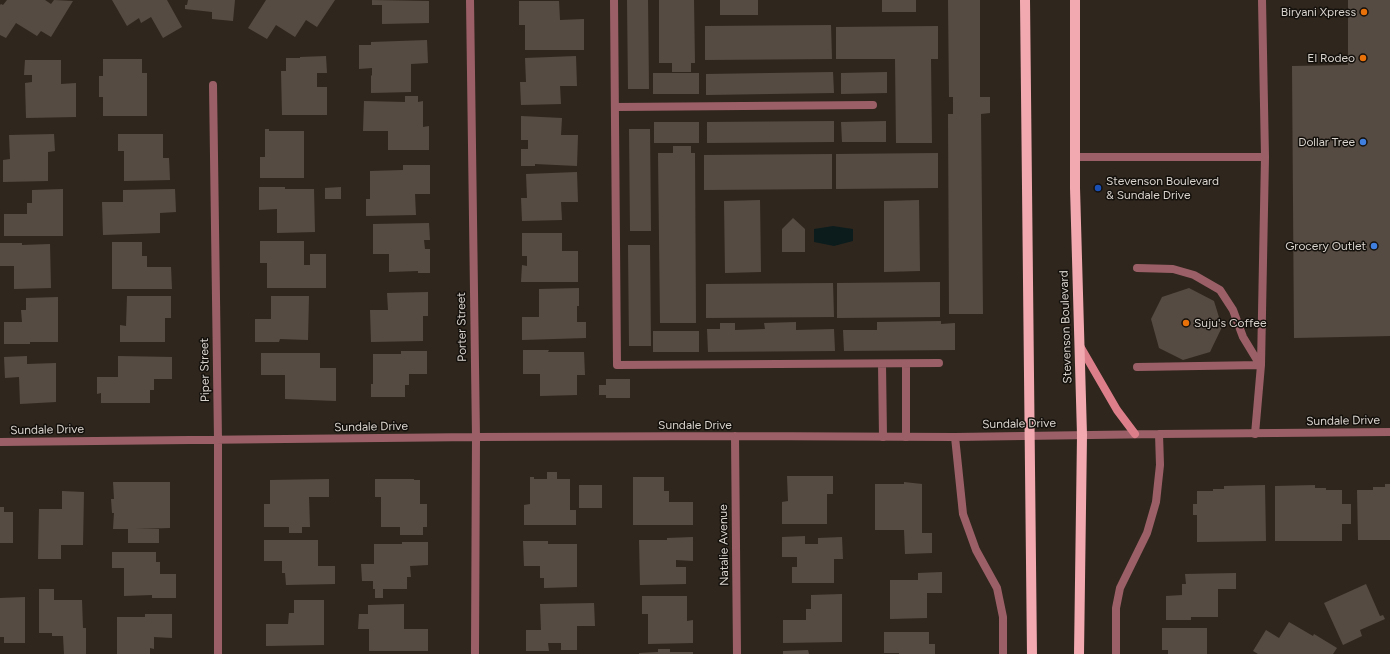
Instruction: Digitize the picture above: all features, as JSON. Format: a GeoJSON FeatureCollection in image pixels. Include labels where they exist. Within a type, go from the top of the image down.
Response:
{"type":"FeatureCollection","features":[{"type":"Feature","properties":{"kind":"main road"},"geometry":{"type":"LineString","coordinates":[[1025,0],[1032,654]]}},
{"type":"Feature","properties":{"kind":"main road","name":"Stevenson Boulevard"},"geometry":{"type":"LineString","coordinates":[[1075,0],[1075,157],[1082,435],[1079,654]]}},
{"type":"Feature","properties":{"kind":"street","name":"Porter Street"},"geometry":{"type":"LineString","coordinates":[[470,0],[476,438],[475,654]]}},
{"type":"Feature","properties":{"kind":"street"},"geometry":{"type":"LineString","coordinates":[[614,0],[617,365],[939,363]]}},
{"type":"Feature","properties":{"kind":"street"},"geometry":{"type":"LineString","coordinates":[[1255,434],[1261,365],[1265,156],[1262,0]]}},
{"type":"Feature","properties":{"kind":"street","name":"Piper Street"},"geometry":{"type":"LineString","coordinates":[[214,85],[218,440],[218,654]]}},
{"type":"Feature","properties":{"kind":"street"},"geometry":{"type":"LineString","coordinates":[[615,107],[873,105]]}},
{"type":"Feature","properties":{"kind":"street"},"geometry":{"type":"LineString","coordinates":[[1075,157],[1265,156]]}},
{"type":"Feature","properties":{"kind":"street"},"geometry":{"type":"LineString","coordinates":[[1137,268],[1173,269],[1194,275],[1220,290],[1233,310],[1243,337],[1261,365]]}},
{"type":"Feature","properties":{"kind":"street"},"geometry":{"type":"LineString","coordinates":[[1080,346],[1117,410],[1135,434]]}},
{"type":"Feature","properties":{"kind":"street"},"geometry":{"type":"LineString","coordinates":[[882,364],[883,437]]}},
{"type":"Feature","properties":{"kind":"street"},"geometry":{"type":"LineString","coordinates":[[906,364],[906,437]]}},
{"type":"Feature","properties":{"kind":"street"},"geometry":{"type":"LineString","coordinates":[[1137,367],[1261,365]]}},
{"type":"Feature","properties":{"kind":"street","name":"Sundale Drive"},"geometry":{"type":"LineString","coordinates":[[0,442],[735,436],[955,437],[1390,432]]}},
{"type":"Feature","properties":{"kind":"street"},"geometry":{"type":"LineString","coordinates":[[1116,654],[1116,608],[1120,588],[1147,533],[1156,502],[1160,464],[1158,434]]}},
{"type":"Feature","properties":{"kind":"street","name":"Natalie Avenue"},"geometry":{"type":"LineString","coordinates":[[735,436],[737,654]]}},
{"type":"Feature","properties":{"kind":"street"},"geometry":{"type":"LineString","coordinates":[[955,437],[963,514],[976,550],[997,588],[1003,617],[1003,654]]}},
{"type":"Feature","properties":{"kind":"shaded area"},"geometry":{"type":"Polygon","coordinates":[[[833,226],[853,229],[853,241],[834,246],[814,242],[814,229],[833,226]]]}},
{"type":"Feature","properties":{"kind":"building"},"geometry":{"type":"Polygon","coordinates":[[[7,0],[45,0],[51,4],[54,0],[73,1],[51,37],[41,31],[37,36],[16,23],[6,38],[0,35],[0,5],[3,5],[7,0]]]}},
{"type":"Feature","properties":{"kind":"building"},"geometry":{"type":"Polygon","coordinates":[[[112,0],[167,0],[182,27],[163,38],[151,17],[141,23],[139,18],[127,26],[112,0]]]}},
{"type":"Feature","properties":{"kind":"building"},"geometry":{"type":"Polygon","coordinates":[[[188,0],[235,0],[233,21],[212,19],[212,12],[185,9],[185,5],[187,5],[188,0]]]}},
{"type":"Feature","properties":{"kind":"building"},"geometry":{"type":"Polygon","coordinates":[[[266,0],[335,0],[317,27],[306,20],[295,37],[276,25],[267,39],[248,28],[266,0]]]}},
{"type":"Feature","properties":{"kind":"building"},"geometry":{"type":"Polygon","coordinates":[[[372,0],[429,1],[429,23],[382,24],[382,5],[372,5],[372,0]]]}},
{"type":"Feature","properties":{"kind":"building"},"geometry":{"type":"Polygon","coordinates":[[[627,0],[648,0],[649,89],[628,89],[627,0]]]}},
{"type":"Feature","properties":{"kind":"building"},"geometry":{"type":"Polygon","coordinates":[[[659,0],[694,0],[695,63],[691,63],[691,72],[672,72],[672,63],[659,63],[659,0]]]}},
{"type":"Feature","properties":{"kind":"building"},"geometry":{"type":"Polygon","coordinates":[[[720,0],[758,0],[758,15],[720,15],[720,0]]]}},
{"type":"Feature","properties":{"kind":"building"},"geometry":{"type":"Polygon","coordinates":[[[882,0],[916,0],[916,12],[882,12],[882,0]]]}},
{"type":"Feature","properties":{"kind":"building"},"geometry":{"type":"Polygon","coordinates":[[[948,0],[980,0],[980,97],[990,97],[990,113],[981,114],[983,314],[949,314],[948,114],[953,114],[953,97],[949,97],[948,0]]]}},
{"type":"Feature","properties":{"kind":"building"},"geometry":{"type":"Polygon","coordinates":[[[1348,0],[1390,0],[1390,336],[1294,338],[1292,66],[1348,65],[1348,0]]]}},
{"type":"Feature","properties":{"kind":"building"},"geometry":{"type":"Polygon","coordinates":[[[519,1],[559,1],[560,20],[584,19],[584,50],[525,50],[525,25],[519,25],[519,1]]]}},
{"type":"Feature","properties":{"kind":"building"},"geometry":{"type":"Polygon","coordinates":[[[831,25],[832,59],[705,60],[705,26],[831,25]]]}},
{"type":"Feature","properties":{"kind":"building"},"geometry":{"type":"Polygon","coordinates":[[[938,26],[938,59],[931,59],[932,143],[896,143],[895,59],[836,59],[836,27],[938,26]]]}},
{"type":"Feature","properties":{"kind":"building"},"geometry":{"type":"Polygon","coordinates":[[[427,40],[428,63],[411,64],[411,92],[371,93],[372,68],[359,69],[359,45],[371,45],[371,42],[427,40]]]}},
{"type":"Feature","properties":{"kind":"building"},"geometry":{"type":"Polygon","coordinates":[[[326,56],[327,73],[317,73],[317,87],[327,87],[327,115],[282,115],[281,71],[286,71],[286,58],[326,56]]]}},
{"type":"Feature","properties":{"kind":"building"},"geometry":{"type":"Polygon","coordinates":[[[576,56],[577,86],[560,86],[561,104],[521,105],[520,82],[526,82],[525,58],[576,56]]]}},
{"type":"Feature","properties":{"kind":"building"},"geometry":{"type":"Polygon","coordinates":[[[103,59],[142,59],[142,73],[147,73],[147,116],[103,116],[103,97],[99,97],[99,76],[103,76],[103,59]]]}},
{"type":"Feature","properties":{"kind":"building"},"geometry":{"type":"Polygon","coordinates":[[[25,60],[61,60],[61,84],[76,83],[76,117],[26,118],[25,83],[32,82],[32,75],[24,75],[25,60]]]}},
{"type":"Feature","properties":{"kind":"building"},"geometry":{"type":"Polygon","coordinates":[[[833,72],[834,93],[706,95],[706,74],[833,72]]]}},
{"type":"Feature","properties":{"kind":"building"},"geometry":{"type":"Polygon","coordinates":[[[887,72],[887,93],[841,94],[841,73],[887,72]]]}},
{"type":"Feature","properties":{"kind":"building"},"geometry":{"type":"Polygon","coordinates":[[[653,73],[699,73],[699,94],[653,94],[653,73]]]}},
{"type":"Feature","properties":{"kind":"building"},"geometry":{"type":"Polygon","coordinates":[[[405,96],[418,96],[418,102],[423,101],[423,127],[429,126],[429,150],[388,150],[388,131],[363,131],[364,101],[405,102],[405,96]]]}},
{"type":"Feature","properties":{"kind":"building"},"geometry":{"type":"Polygon","coordinates":[[[521,116],[562,118],[561,135],[578,135],[577,166],[535,164],[535,166],[521,166],[521,149],[528,149],[528,140],[521,140],[521,116]]]}},
{"type":"Feature","properties":{"kind":"building"},"geometry":{"type":"Polygon","coordinates":[[[834,121],[834,142],[707,143],[707,122],[834,121]]]}},
{"type":"Feature","properties":{"kind":"building"},"geometry":{"type":"Polygon","coordinates":[[[886,121],[886,142],[842,142],[841,122],[886,121]]]}},
{"type":"Feature","properties":{"kind":"building"},"geometry":{"type":"Polygon","coordinates":[[[654,122],[699,122],[699,143],[654,143],[654,122]]]}},
{"type":"Feature","properties":{"kind":"building"},"geometry":{"type":"Polygon","coordinates":[[[265,129],[269,129],[269,131],[304,131],[304,178],[260,178],[260,157],[265,157],[265,129]]]}},
{"type":"Feature","properties":{"kind":"building"},"geometry":{"type":"Polygon","coordinates":[[[629,129],[650,129],[651,231],[630,231],[629,129]]]}},
{"type":"Feature","properties":{"kind":"building"},"geometry":{"type":"Polygon","coordinates":[[[54,134],[55,151],[48,152],[48,181],[3,182],[3,160],[10,159],[9,135],[54,134]]]}},
{"type":"Feature","properties":{"kind":"building"},"geometry":{"type":"Polygon","coordinates":[[[118,134],[163,134],[163,158],[169,158],[170,180],[124,181],[124,151],[118,151],[118,134]]]}},
{"type":"Feature","properties":{"kind":"building"},"geometry":{"type":"Polygon","coordinates":[[[673,146],[691,146],[691,153],[695,153],[696,323],[660,323],[658,153],[673,153],[673,146]]]}},
{"type":"Feature","properties":{"kind":"building"},"geometry":{"type":"Polygon","coordinates":[[[938,153],[938,188],[836,189],[836,154],[938,153]]]}},
{"type":"Feature","properties":{"kind":"building"},"geometry":{"type":"Polygon","coordinates":[[[832,154],[832,189],[704,190],[704,155],[832,154]]]}},
{"type":"Feature","properties":{"kind":"building"},"geometry":{"type":"Polygon","coordinates":[[[403,165],[430,165],[430,194],[415,194],[416,215],[366,216],[366,199],[370,199],[370,171],[403,170],[403,165]]]}},
{"type":"Feature","properties":{"kind":"building"},"geometry":{"type":"Polygon","coordinates":[[[577,172],[578,202],[561,202],[562,220],[522,221],[521,198],[527,198],[526,174],[577,172]]]}},
{"type":"Feature","properties":{"kind":"building"},"geometry":{"type":"Polygon","coordinates":[[[259,187],[314,189],[315,232],[277,233],[277,209],[259,210],[259,187]]]}},
{"type":"Feature","properties":{"kind":"building"},"geometry":{"type":"Polygon","coordinates":[[[341,187],[341,199],[325,199],[325,188],[341,187]]]}},
{"type":"Feature","properties":{"kind":"building"},"geometry":{"type":"Polygon","coordinates":[[[63,189],[63,236],[4,236],[4,214],[27,214],[27,203],[32,203],[32,190],[63,189]]]}},
{"type":"Feature","properties":{"kind":"building"},"geometry":{"type":"Polygon","coordinates":[[[175,189],[176,212],[160,213],[160,233],[103,235],[102,202],[123,202],[123,190],[175,189]]]}},
{"type":"Feature","properties":{"kind":"building"},"geometry":{"type":"Polygon","coordinates":[[[760,200],[761,272],[725,273],[724,201],[760,200]]]}},
{"type":"Feature","properties":{"kind":"building"},"geometry":{"type":"Polygon","coordinates":[[[919,200],[920,271],[884,272],[884,201],[919,200]]]}},
{"type":"Feature","properties":{"kind":"building"},"geometry":{"type":"Polygon","coordinates":[[[793,218],[805,229],[805,252],[782,252],[782,229],[793,218]]]}},
{"type":"Feature","properties":{"kind":"building"},"geometry":{"type":"Polygon","coordinates":[[[429,223],[430,240],[424,240],[425,249],[430,249],[430,273],[418,273],[418,271],[389,272],[389,254],[373,254],[373,224],[429,223]]]}},
{"type":"Feature","properties":{"kind":"building"},"geometry":{"type":"Polygon","coordinates":[[[522,233],[562,233],[562,251],[578,251],[578,282],[521,282],[522,265],[527,266],[527,256],[522,256],[522,233]]]}},
{"type":"Feature","properties":{"kind":"building"},"geometry":{"type":"Polygon","coordinates":[[[260,241],[304,241],[304,265],[310,265],[310,254],[326,254],[326,288],[267,288],[267,263],[260,263],[260,241]]]}},
{"type":"Feature","properties":{"kind":"building"},"geometry":{"type":"Polygon","coordinates":[[[112,242],[142,242],[142,256],[147,256],[147,267],[171,267],[172,289],[112,289],[112,242]]]}},
{"type":"Feature","properties":{"kind":"building"},"geometry":{"type":"Polygon","coordinates":[[[0,243],[22,243],[22,245],[50,244],[51,288],[14,289],[14,266],[0,266],[0,243]]]}},
{"type":"Feature","properties":{"kind":"building"},"geometry":{"type":"Polygon","coordinates":[[[628,245],[650,245],[651,346],[629,346],[628,245]]]}},
{"type":"Feature","properties":{"kind":"building"},"geometry":{"type":"Polygon","coordinates":[[[940,282],[940,317],[837,318],[837,283],[940,282]]]}},
{"type":"Feature","properties":{"kind":"building"},"geometry":{"type":"Polygon","coordinates":[[[833,283],[834,317],[706,318],[706,284],[833,283]]]}},
{"type":"Feature","properties":{"kind":"building"},"geometry":{"type":"Polygon","coordinates":[[[579,288],[577,322],[586,322],[586,338],[522,340],[522,317],[539,317],[539,289],[579,288]]]}},
{"type":"Feature","properties":{"kind":"building","name":"Suju's Coffee"},"geometry":{"type":"Polygon","coordinates":[[[1189,288],[1214,301],[1222,327],[1210,352],[1183,360],[1159,348],[1151,319],[1162,297],[1189,288]]]}},
{"type":"Feature","properties":{"kind":"building"},"geometry":{"type":"Polygon","coordinates":[[[428,292],[428,316],[423,316],[423,341],[371,342],[370,310],[388,310],[387,293],[428,292]]]}},
{"type":"Feature","properties":{"kind":"building"},"geometry":{"type":"Polygon","coordinates":[[[127,296],[171,296],[171,318],[165,318],[165,342],[120,342],[120,325],[126,326],[127,296]]]}},
{"type":"Feature","properties":{"kind":"building"},"geometry":{"type":"Polygon","coordinates":[[[271,296],[309,296],[308,340],[280,339],[279,342],[255,342],[255,319],[271,319],[271,296]]]}},
{"type":"Feature","properties":{"kind":"building"},"geometry":{"type":"Polygon","coordinates":[[[58,297],[58,342],[4,344],[4,322],[22,322],[21,310],[26,310],[26,298],[58,297]]]}},
{"type":"Feature","properties":{"kind":"building"},"geometry":{"type":"Polygon","coordinates":[[[941,321],[941,324],[955,323],[955,350],[844,351],[843,330],[877,330],[877,322],[941,321]]]}},
{"type":"Feature","properties":{"kind":"building"},"geometry":{"type":"Polygon","coordinates":[[[796,322],[796,330],[834,329],[835,351],[708,352],[707,329],[720,329],[720,323],[735,323],[735,330],[765,329],[764,323],[796,322]]]}},
{"type":"Feature","properties":{"kind":"building"},"geometry":{"type":"Polygon","coordinates":[[[653,331],[699,331],[699,352],[653,352],[653,331]]]}},
{"type":"Feature","properties":{"kind":"building"},"geometry":{"type":"Polygon","coordinates":[[[523,350],[584,352],[585,375],[577,375],[577,395],[540,396],[540,374],[523,374],[523,350]]]}},
{"type":"Feature","properties":{"kind":"building"},"geometry":{"type":"Polygon","coordinates":[[[401,351],[427,351],[427,374],[409,374],[409,385],[405,385],[405,397],[371,397],[371,384],[373,384],[373,354],[401,354],[401,351]]]}},
{"type":"Feature","properties":{"kind":"building"},"geometry":{"type":"Polygon","coordinates":[[[261,353],[320,353],[320,368],[336,368],[336,401],[285,399],[285,375],[261,375],[261,353]]]}},
{"type":"Feature","properties":{"kind":"building"},"geometry":{"type":"Polygon","coordinates":[[[27,356],[27,364],[56,363],[56,402],[20,404],[19,377],[5,378],[4,357],[27,356]]]}},
{"type":"Feature","properties":{"kind":"building"},"geometry":{"type":"Polygon","coordinates":[[[118,356],[172,357],[172,379],[154,379],[154,390],[150,390],[150,403],[101,403],[101,393],[97,394],[97,377],[118,377],[118,356]]]}},
{"type":"Feature","properties":{"kind":"building"},"geometry":{"type":"Polygon","coordinates":[[[606,379],[630,379],[630,398],[606,398],[606,395],[599,395],[599,385],[606,385],[606,379]]]}},
{"type":"Feature","properties":{"kind":"building"},"geometry":{"type":"Polygon","coordinates":[[[547,472],[557,472],[557,479],[570,479],[570,510],[576,510],[576,525],[524,525],[524,505],[530,504],[530,477],[534,477],[534,479],[547,479],[547,472]]]}},
{"type":"Feature","properties":{"kind":"building"},"geometry":{"type":"Polygon","coordinates":[[[787,476],[833,476],[833,494],[827,494],[827,524],[782,524],[782,502],[788,501],[787,476]]]}},
{"type":"Feature","properties":{"kind":"building"},"geometry":{"type":"Polygon","coordinates":[[[633,477],[664,477],[664,491],[669,491],[669,502],[693,502],[693,525],[633,525],[633,477]]]}},
{"type":"Feature","properties":{"kind":"building"},"geometry":{"type":"Polygon","coordinates":[[[329,479],[329,497],[309,497],[310,527],[302,527],[302,533],[289,533],[289,527],[264,527],[264,504],[270,504],[270,480],[329,479]]]}},
{"type":"Feature","properties":{"kind":"building"},"geometry":{"type":"Polygon","coordinates":[[[375,479],[420,480],[420,504],[427,504],[427,527],[423,527],[423,535],[400,535],[400,527],[381,527],[381,497],[375,497],[375,479]]]}},
{"type":"Feature","properties":{"kind":"building"},"geometry":{"type":"Polygon","coordinates":[[[113,482],[170,482],[170,528],[135,529],[159,529],[159,543],[128,543],[128,529],[113,529],[114,513],[112,513],[111,499],[114,499],[113,482]]]}},
{"type":"Feature","properties":{"kind":"building"},"geometry":{"type":"Polygon","coordinates":[[[904,482],[922,484],[922,533],[932,533],[932,553],[905,554],[904,530],[875,530],[875,484],[904,484],[904,482]]]}},
{"type":"Feature","properties":{"kind":"building"},"geometry":{"type":"Polygon","coordinates":[[[1385,484],[1390,484],[1390,540],[1358,540],[1357,490],[1373,490],[1373,487],[1385,487],[1385,484]]]}},
{"type":"Feature","properties":{"kind":"building"},"geometry":{"type":"Polygon","coordinates":[[[579,485],[602,485],[602,508],[579,508],[579,485]]]}},
{"type":"Feature","properties":{"kind":"building"},"geometry":{"type":"Polygon","coordinates":[[[1265,485],[1266,541],[1197,542],[1197,515],[1193,515],[1193,504],[1197,504],[1197,491],[1224,489],[1224,486],[1265,485]]]}},
{"type":"Feature","properties":{"kind":"building"},"geometry":{"type":"Polygon","coordinates":[[[1315,485],[1315,488],[1342,490],[1342,504],[1351,504],[1351,524],[1342,524],[1342,541],[1275,541],[1275,486],[1315,485]]]}},
{"type":"Feature","properties":{"kind":"building"},"geometry":{"type":"Polygon","coordinates":[[[62,491],[84,492],[83,545],[61,545],[61,559],[38,559],[39,509],[62,509],[62,491]]]}},
{"type":"Feature","properties":{"kind":"building"},"geometry":{"type":"Polygon","coordinates":[[[0,507],[4,507],[4,512],[13,512],[13,543],[0,543],[0,507]]]}},
{"type":"Feature","properties":{"kind":"building"},"geometry":{"type":"Polygon","coordinates":[[[805,536],[805,544],[818,544],[818,538],[842,537],[843,559],[834,559],[834,583],[792,583],[792,567],[797,567],[797,557],[782,557],[782,537],[805,536]]]}},
{"type":"Feature","properties":{"kind":"building"},"geometry":{"type":"Polygon","coordinates":[[[693,537],[693,561],[676,560],[676,567],[686,567],[686,584],[640,585],[639,540],[667,540],[667,538],[693,537]]]}},
{"type":"Feature","properties":{"kind":"building"},"geometry":{"type":"Polygon","coordinates":[[[264,540],[318,540],[318,566],[335,566],[335,584],[286,585],[285,573],[282,573],[282,561],[264,561],[264,540]]]}},
{"type":"Feature","properties":{"kind":"building"},"geometry":{"type":"Polygon","coordinates":[[[523,541],[548,541],[548,544],[577,544],[577,587],[544,588],[544,578],[540,578],[540,566],[524,566],[523,541]]]}},
{"type":"Feature","properties":{"kind":"building"},"geometry":{"type":"Polygon","coordinates":[[[402,542],[428,542],[428,565],[410,566],[411,577],[407,577],[407,589],[383,589],[383,598],[375,598],[373,581],[362,581],[361,564],[374,564],[374,544],[402,544],[402,542]]]}},
{"type":"Feature","properties":{"kind":"building"},"geometry":{"type":"Polygon","coordinates":[[[112,552],[156,552],[156,562],[160,562],[160,574],[176,574],[176,598],[152,598],[152,595],[124,596],[124,568],[112,568],[112,552]]]}},
{"type":"Feature","properties":{"kind":"building"},"geometry":{"type":"Polygon","coordinates":[[[942,572],[942,593],[927,593],[927,618],[890,619],[890,580],[918,580],[918,573],[942,572]]]}},
{"type":"Feature","properties":{"kind":"building"},"geometry":{"type":"Polygon","coordinates":[[[1236,573],[1236,589],[1218,589],[1218,617],[1191,617],[1191,620],[1166,620],[1166,596],[1182,595],[1182,584],[1186,584],[1185,574],[1236,573]]]}},
{"type":"Feature","properties":{"kind":"building"},"geometry":{"type":"Polygon","coordinates":[[[1366,584],[1380,616],[1383,615],[1385,619],[1360,630],[1362,636],[1343,645],[1324,603],[1366,584]]]}},
{"type":"Feature","properties":{"kind":"building"},"geometry":{"type":"Polygon","coordinates":[[[39,589],[54,589],[54,600],[82,600],[83,628],[86,628],[86,654],[64,654],[63,636],[52,636],[52,633],[39,633],[39,589]]]}},
{"type":"Feature","properties":{"kind":"building"},"geometry":{"type":"Polygon","coordinates":[[[842,594],[842,642],[783,643],[783,620],[806,620],[806,609],[811,609],[811,595],[842,594]]]}},
{"type":"Feature","properties":{"kind":"building"},"geometry":{"type":"Polygon","coordinates":[[[642,596],[687,596],[687,621],[693,620],[693,643],[648,644],[648,614],[642,614],[642,596]]]}},
{"type":"Feature","properties":{"kind":"building"},"geometry":{"type":"Polygon","coordinates":[[[25,597],[25,643],[4,643],[4,637],[0,637],[0,598],[25,597]]]}},
{"type":"Feature","properties":{"kind":"building"},"geometry":{"type":"Polygon","coordinates":[[[294,600],[324,600],[324,645],[266,646],[266,624],[288,624],[289,613],[294,613],[294,600]]]}},
{"type":"Feature","properties":{"kind":"building"},"geometry":{"type":"Polygon","coordinates":[[[594,603],[595,626],[577,626],[577,650],[561,650],[561,643],[548,643],[549,651],[526,651],[526,630],[541,630],[540,604],[594,603]]]}},
{"type":"Feature","properties":{"kind":"building"},"geometry":{"type":"Polygon","coordinates":[[[404,604],[404,629],[428,629],[428,651],[369,651],[369,629],[358,629],[359,614],[368,614],[368,605],[404,604]]]}},
{"type":"Feature","properties":{"kind":"building"},"geometry":{"type":"Polygon","coordinates":[[[145,614],[172,614],[172,638],[154,637],[154,649],[150,648],[150,654],[117,654],[117,617],[145,617],[145,614]]]}},
{"type":"Feature","properties":{"kind":"building"},"geometry":{"type":"Polygon","coordinates":[[[1289,622],[1313,636],[1314,634],[1337,648],[1333,654],[1258,654],[1253,651],[1266,630],[1279,638],[1289,622]]]}},
{"type":"Feature","properties":{"kind":"building"},"geometry":{"type":"Polygon","coordinates":[[[1162,628],[1207,628],[1207,654],[1168,654],[1168,650],[1162,650],[1162,628]]]}},
{"type":"Feature","properties":{"kind":"building"},"geometry":{"type":"Polygon","coordinates":[[[884,632],[929,632],[929,644],[935,644],[935,654],[884,653],[884,632]]]}},
{"type":"Feature","properties":{"kind":"building"},"geometry":{"type":"Polygon","coordinates":[[[658,649],[670,649],[670,652],[693,652],[693,654],[639,654],[658,652],[658,649]]]}},
{"type":"Feature","properties":{"kind":"building"},"geometry":{"type":"Polygon","coordinates":[[[808,650],[809,654],[783,654],[783,651],[808,650]]]}},
{"type":"Feature","properties":{"kind":"place","name":"Biryani Xpress"},"geometry":{"type":"Point","coordinates":[1364,12]}},
{"type":"Feature","properties":{"kind":"place","name":"El Rodeo"},"geometry":{"type":"Point","coordinates":[1363,58]}},
{"type":"Feature","properties":{"kind":"place","name":"Dollar Tree"},"geometry":{"type":"Point","coordinates":[1363,142]}},
{"type":"Feature","properties":{"kind":"place","name":"Stevenson Boulevard & Sundale Drive"},"geometry":{"type":"Point","coordinates":[1098,188]}},
{"type":"Feature","properties":{"kind":"place","name":"Grocery Outlet"},"geometry":{"type":"Point","coordinates":[1374,246]}},
{"type":"Feature","properties":{"kind":"place","name":"Suju's Coffee"},"geometry":{"type":"Point","coordinates":[1186,323]}}]}
